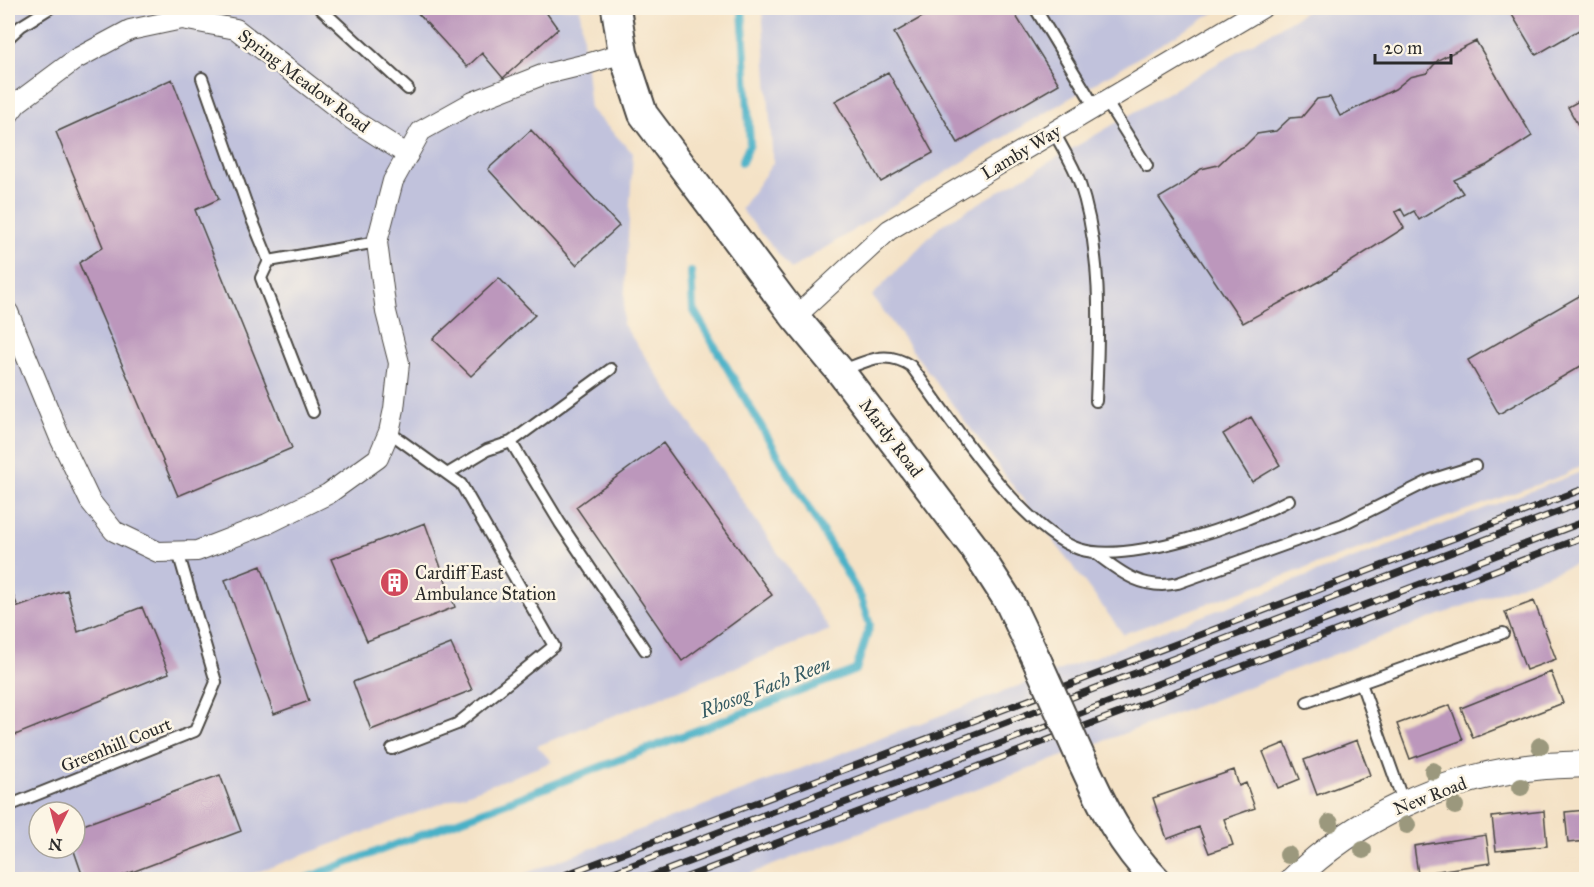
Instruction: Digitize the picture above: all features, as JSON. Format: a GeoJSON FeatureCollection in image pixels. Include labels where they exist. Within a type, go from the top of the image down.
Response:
{"type":"FeatureCollection","features":[{"type":"Feature","properties":{"kind":"main road","name":"Mardy Road"},"geometry":{"type":"LineString","coordinates":[[616,8],[623,53],[643,114],[795,317],[840,371],[993,574],[1009,602],[1114,828],[1126,846],[1156,879]]}},
{"type":"Feature","properties":{"kind":"street","name":"Lamby Way"},"geometry":{"type":"LineString","coordinates":[[795,317],[890,230],[1262,8]]}},
{"type":"Feature","properties":{"kind":"street","name":"Spring Meadow Road"},"geometry":{"type":"LineString","coordinates":[[8,115],[16,103],[76,58],[130,30],[197,15],[236,29],[353,120],[408,155]]}},
{"type":"Feature","properties":{"kind":"street"},"geometry":{"type":"LineString","coordinates":[[8,312],[60,438],[90,501],[114,531],[158,552],[198,552],[267,524],[328,494],[378,458],[389,432],[399,363],[386,312],[377,242],[393,181],[421,131],[472,102],[542,75],[623,53]]}},
{"type":"Feature","properties":{"kind":"street","name":"New Road"},"geometry":{"type":"LineString","coordinates":[[1293,879],[1343,839],[1404,804],[1496,773],[1528,767],[1587,764]]}},
{"type":"Feature","properties":{"kind":"lane"},"geometry":{"type":"LineString","coordinates":[[8,38],[21,26],[50,8]]}},
{"type":"Feature","properties":{"kind":"lane"},"geometry":{"type":"LineString","coordinates":[[320,8],[408,89]]}},
{"type":"Feature","properties":{"kind":"lane"},"geometry":{"type":"LineString","coordinates":[[1035,8],[1100,104],[1147,166]]}},
{"type":"Feature","properties":{"kind":"lane"},"geometry":{"type":"LineString","coordinates":[[202,78],[269,261],[261,278],[313,412]]}},
{"type":"Feature","properties":{"kind":"lane"},"geometry":{"type":"LineString","coordinates":[[1054,132],[1078,180],[1093,246],[1099,344],[1096,401]]}},
{"type":"Feature","properties":{"kind":"lane"},"geometry":{"type":"LineString","coordinates":[[269,261],[377,242]]}},
{"type":"Feature","properties":{"kind":"lane"},"geometry":{"type":"LineString","coordinates":[[840,371],[885,356],[902,360],[911,366],[1000,485],[1033,519],[1061,541],[1079,549],[1124,553],[1197,536],[1265,513],[1289,500]]}},
{"type":"Feature","properties":{"kind":"lane"},"geometry":{"type":"LineString","coordinates":[[447,474],[488,450],[511,442],[611,369]]}},
{"type":"Feature","properties":{"kind":"lane"},"geometry":{"type":"LineString","coordinates":[[389,432],[460,484],[554,646],[457,724],[392,749]]}},
{"type":"Feature","properties":{"kind":"lane"},"geometry":{"type":"LineString","coordinates":[[511,442],[560,523],[645,650]]}},
{"type":"Feature","properties":{"kind":"lane"},"geometry":{"type":"LineString","coordinates":[[1095,552],[1132,580],[1156,585],[1172,585],[1343,524],[1431,480],[1475,466]]}},
{"type":"Feature","properties":{"kind":"lane","name":"Greenhill Court"},"geometry":{"type":"LineString","coordinates":[[8,806],[195,731],[216,682],[178,552]]}},
{"type":"Feature","properties":{"kind":"lane"},"geometry":{"type":"LineString","coordinates":[[1307,702],[1503,633]]}},
{"type":"Feature","properties":{"kind":"lane"},"geometry":{"type":"LineString","coordinates":[[1361,683],[1404,804]]}},
{"type":"Feature","properties":{"kind":"shaded area"},"geometry":{"type":"Polygon","coordinates":[[[8,8],[580,8],[590,109],[633,153],[623,324],[830,630],[537,746],[552,762],[239,879],[8,879],[8,8]]]}},
{"type":"Feature","properties":{"kind":"shaded area"},"geometry":{"type":"Polygon","coordinates":[[[762,8],[1222,8],[974,155],[791,269],[741,209],[773,163],[762,8]]]}},
{"type":"Feature","properties":{"kind":"shaded area"},"geometry":{"type":"Polygon","coordinates":[[[1312,8],[1586,8],[1586,463],[1564,475],[1123,634],[872,296],[940,226],[1312,8]]]}},
{"type":"Feature","properties":{"kind":"shaded area"},"geometry":{"type":"Polygon","coordinates":[[[1586,470],[1586,560],[736,879],[508,880],[1586,470]]]}},
{"type":"Feature","properties":{"kind":"building"},"geometry":{"type":"Polygon","coordinates":[[[413,8],[543,8],[558,29],[503,78],[482,53],[467,67],[413,8]]]}},
{"type":"Feature","properties":{"kind":"building"},"geometry":{"type":"Polygon","coordinates":[[[938,8],[1011,8],[1059,84],[958,143],[894,33],[938,8]]]}},
{"type":"Feature","properties":{"kind":"building"},"geometry":{"type":"Polygon","coordinates":[[[1508,8],[1586,8],[1586,26],[1536,55],[1508,8]]]}},
{"type":"Feature","properties":{"kind":"building"},"geometry":{"type":"Polygon","coordinates":[[[1476,41],[1532,136],[1487,165],[1454,180],[1463,193],[1419,220],[1414,211],[1405,216],[1401,209],[1395,212],[1404,228],[1325,278],[1243,323],[1159,198],[1201,169],[1218,165],[1232,152],[1245,146],[1257,134],[1276,131],[1290,118],[1302,117],[1317,99],[1330,97],[1340,116],[1395,89],[1410,77],[1427,73],[1438,60],[1476,41]]]}},
{"type":"Feature","properties":{"kind":"building"},"geometry":{"type":"Polygon","coordinates":[[[888,72],[933,153],[881,182],[835,101],[888,72]]]}},
{"type":"Feature","properties":{"kind":"building"},"geometry":{"type":"Polygon","coordinates":[[[172,79],[219,199],[195,210],[292,448],[178,496],[79,263],[103,247],[56,132],[172,79]]]}},
{"type":"Feature","properties":{"kind":"building"},"geometry":{"type":"Polygon","coordinates":[[[1586,97],[1586,140],[1568,107],[1586,97]]]}},
{"type":"Feature","properties":{"kind":"building"},"geometry":{"type":"Polygon","coordinates":[[[531,130],[619,226],[576,265],[488,169],[531,130]]]}},
{"type":"Feature","properties":{"kind":"building"},"geometry":{"type":"Polygon","coordinates":[[[499,278],[535,315],[471,376],[433,339],[499,278]]]}},
{"type":"Feature","properties":{"kind":"building"},"geometry":{"type":"Polygon","coordinates":[[[1586,292],[1586,363],[1499,414],[1468,360],[1586,292]]]}},
{"type":"Feature","properties":{"kind":"building"},"geometry":{"type":"Polygon","coordinates":[[[1251,417],[1280,465],[1252,482],[1223,434],[1251,417]]]}},
{"type":"Feature","properties":{"kind":"building"},"geometry":{"type":"Polygon","coordinates":[[[663,443],[772,595],[682,661],[576,507],[663,443]]]}},
{"type":"Feature","properties":{"kind":"building","name":"Cardiff East Ambulance Station"},"geometry":{"type":"Polygon","coordinates":[[[425,523],[455,607],[367,641],[331,559],[425,523]]]}},
{"type":"Feature","properties":{"kind":"building"},"geometry":{"type":"Polygon","coordinates":[[[261,566],[309,701],[274,714],[225,580],[261,566]]]}},
{"type":"Feature","properties":{"kind":"building"},"geometry":{"type":"Polygon","coordinates":[[[8,583],[18,607],[67,590],[78,632],[142,607],[169,673],[8,738],[8,583]]]}},
{"type":"Feature","properties":{"kind":"building"},"geometry":{"type":"Polygon","coordinates":[[[1534,601],[1556,659],[1526,670],[1505,612],[1534,601]]]}},
{"type":"Feature","properties":{"kind":"building"},"geometry":{"type":"Polygon","coordinates":[[[451,644],[472,690],[371,730],[353,682],[451,644]]]}},
{"type":"Feature","properties":{"kind":"building"},"geometry":{"type":"Polygon","coordinates":[[[1551,672],[1563,703],[1473,738],[1461,708],[1551,672]]]}},
{"type":"Feature","properties":{"kind":"building"},"geometry":{"type":"Polygon","coordinates":[[[1450,705],[1463,740],[1410,759],[1397,724],[1450,705]]]}},
{"type":"Feature","properties":{"kind":"building"},"geometry":{"type":"Polygon","coordinates":[[[1357,740],[1370,775],[1317,795],[1304,760],[1357,740]]]}},
{"type":"Feature","properties":{"kind":"building"},"geometry":{"type":"Polygon","coordinates":[[[1285,743],[1300,779],[1278,788],[1263,752],[1285,743]]]}},
{"type":"Feature","properties":{"kind":"building"},"geometry":{"type":"Polygon","coordinates":[[[1234,770],[1239,786],[1246,783],[1255,808],[1224,819],[1233,845],[1209,853],[1199,827],[1167,839],[1153,798],[1234,770]]]}},
{"type":"Feature","properties":{"kind":"building"},"geometry":{"type":"Polygon","coordinates":[[[220,775],[241,831],[111,880],[84,880],[77,860],[87,860],[87,824],[220,775]]]}},
{"type":"Feature","properties":{"kind":"building"},"geometry":{"type":"Polygon","coordinates":[[[1586,810],[1586,841],[1568,843],[1565,812],[1586,810]]]}},
{"type":"Feature","properties":{"kind":"building"},"geometry":{"type":"Polygon","coordinates":[[[1544,811],[1547,846],[1496,851],[1492,817],[1544,811]]]}},
{"type":"Feature","properties":{"kind":"building"},"geometry":{"type":"Polygon","coordinates":[[[1486,835],[1490,863],[1418,874],[1414,846],[1486,835]]]}},
{"type":"Feature","properties":{"kind":"waterway","name":"Rhosog Fach Reen"},"geometry":{"type":"LineString","coordinates":[[742,8],[750,144],[742,162]]}},
{"type":"Feature","properties":{"kind":"waterway","name":"Rhosog Fach Reen"},"geometry":{"type":"LineString","coordinates":[[302,880],[856,670],[870,625],[861,598],[693,309],[691,272]]}},
{"type":"Feature","properties":{"kind":"railway"},"geometry":{"type":"LineString","coordinates":[[551,880],[1586,488]]}},
{"type":"Feature","properties":{"kind":"railway"},"geometry":{"type":"LineString","coordinates":[[593,880],[1586,501]]}},
{"type":"Feature","properties":{"kind":"railway"},"geometry":{"type":"LineString","coordinates":[[641,880],[1586,521]]}},
{"type":"Feature","properties":{"kind":"railway"},"geometry":{"type":"LineString","coordinates":[[679,880],[1586,536]]}},
{"type":"Feature","properties":{"kind":"place","name":"Cardiff East Ambulance Station"},"geometry":{"type":"Point","coordinates":[394,583]}}]}
